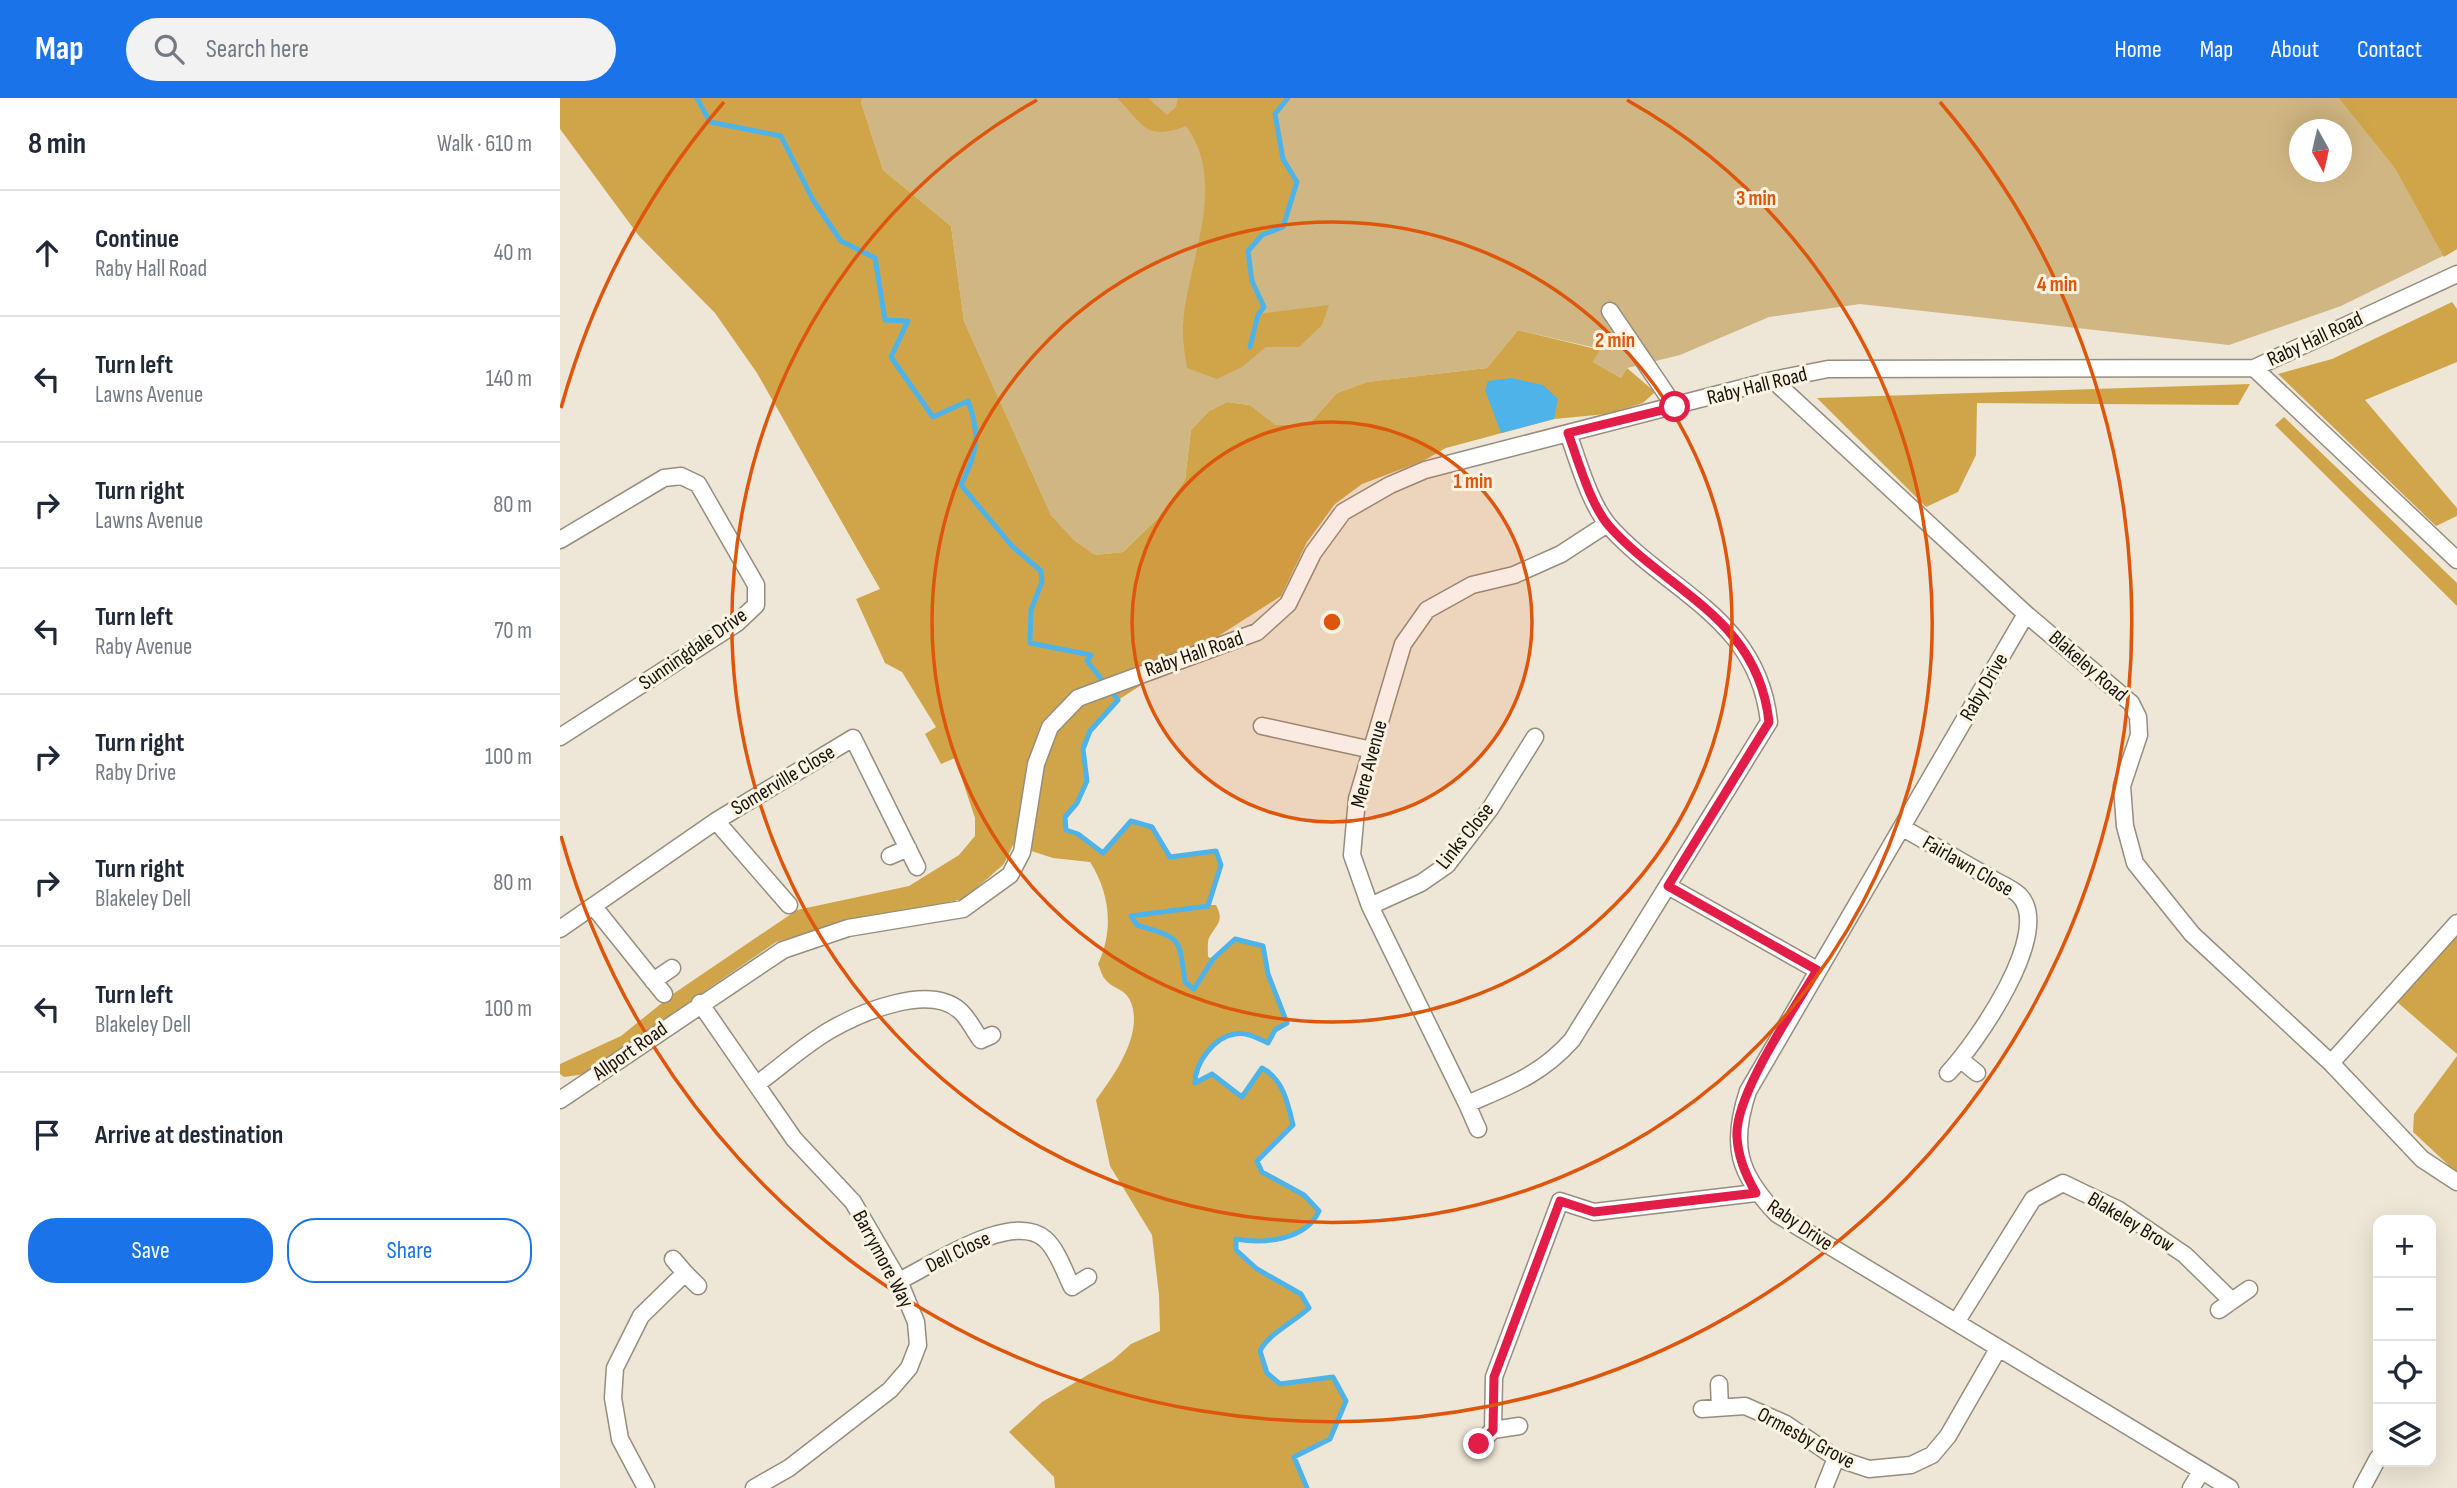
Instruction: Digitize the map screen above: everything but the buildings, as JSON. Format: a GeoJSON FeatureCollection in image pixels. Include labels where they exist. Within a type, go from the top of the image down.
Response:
{"type":"FeatureCollection","features":[{"type":"Feature","properties":{"kind":"street","name":"Raby Hall Road"},"geometry":{"type":"LineString","coordinates":[[700,1003],[783,950],[848,928],[963,909],[1010,875],[1022,852],[1036,764],[1050,727],[1078,698],[1257,632],[1288,604],[1313,553],[1343,512],[1390,485],[1425,470],[1773,380],[1828,369],[2254,368],[2457,274]]}},
{"type":"Feature","properties":{"kind":"street"},"geometry":{"type":"LineString","coordinates":[[1610,311],[1675,407]]}},
{"type":"Feature","properties":{"kind":"street"},"geometry":{"type":"LineString","coordinates":[[2254,368],[2457,560]]}},
{"type":"Feature","properties":{"kind":"street","name":"Blakeley Road"},"geometry":{"type":"LineString","coordinates":[[1773,380],[2026,614],[2131,702],[2138,718],[2139,735],[2122,786],[2125,826],[2135,863],[2192,934],[2331,1063],[2422,1158],[2457,1182]]}},
{"type":"Feature","properties":{"kind":"street"},"geometry":{"type":"LineString","coordinates":[[1467,1104],[1535,1074],[1555,1059],[1572,1040],[1769,722],[1767,704],[1745,652],[1704,605],[1607,524],[1585,479],[1568,433]]}},
{"type":"Feature","properties":{"kind":"street","name":"Sunningdale Drive"},"geometry":{"type":"LineString","coordinates":[[560,540],[664,478],[681,476],[698,484],[756,585],[756,604],[737,623],[560,737]]}},
{"type":"Feature","properties":{"kind":"street","name":"Mere Avenue"},"geometry":{"type":"LineString","coordinates":[[1478,1129],[1370,906],[1352,855],[1357,799],[1403,644],[1427,610],[1472,585],[1514,575],[1561,554],[1607,524]]}},
{"type":"Feature","properties":{"kind":"street","name":"Raby Drive"},"geometry":{"type":"LineString","coordinates":[[2026,614],[1748,1091],[1738,1120],[1739,1151],[1745,1175],[1756,1193],[1777,1214],[2230,1488]]}},
{"type":"Feature","properties":{"kind":"street"},"geometry":{"type":"LineString","coordinates":[[1262,726],[1372,750]]}},
{"type":"Feature","properties":{"kind":"street","name":"Links Close"},"geometry":{"type":"LineString","coordinates":[[1370,906],[1421,883],[1447,865],[1490,809],[1535,737]]}},
{"type":"Feature","properties":{"kind":"street","name":"Somerville Close"},"geometry":{"type":"LineString","coordinates":[[560,929],[716,821],[853,738],[917,867]]}},
{"type":"Feature","properties":{"kind":"street","name":"Somerville Close"},"geometry":{"type":"LineString","coordinates":[[716,821],[789,905]]}},
{"type":"Feature","properties":{"kind":"street","name":"Fairlawn Close"},"geometry":{"type":"LineString","coordinates":[[1903,828],[2020,896],[2029,917],[2028,939],[2000,1000],[1961,1060],[1948,1073]]}},
{"type":"Feature","properties":{"kind":"street"},"geometry":{"type":"LineString","coordinates":[[890,856],[908,848]]}},
{"type":"Feature","properties":{"kind":"street"},"geometry":{"type":"LineString","coordinates":[[1668,886],[1817,970]]}},
{"type":"Feature","properties":{"kind":"street"},"geometry":{"type":"LineString","coordinates":[[594,907],[658,988],[672,968]]}},
{"type":"Feature","properties":{"kind":"street"},"geometry":{"type":"LineString","coordinates":[[2331,1063],[2457,923]]}},
{"type":"Feature","properties":{"kind":"street"},"geometry":{"type":"LineString","coordinates":[[758,1084],[832,1029],[900,1001],[923,998],[943,1001],[959,1010],[981,1040],[992,1035]]}},
{"type":"Feature","properties":{"kind":"street","name":"Barrymore Way"},"geometry":{"type":"LineString","coordinates":[[700,1003],[794,1139],[853,1202],[899,1281],[916,1322],[918,1345],[909,1368],[890,1390],[789,1468],[754,1488]]}},
{"type":"Feature","properties":{"kind":"street","name":"Allport Road"},"geometry":{"type":"LineString","coordinates":[[560,1100],[700,1003]]}},
{"type":"Feature","properties":{"kind":"street"},"geometry":{"type":"LineString","coordinates":[[1961,1060],[1977,1073]]}},
{"type":"Feature","properties":{"kind":"street","name":"Blakeley Brow"},"geometry":{"type":"LineString","coordinates":[[1957,1321],[2033,1199],[2063,1183],[2119,1210],[2185,1255],[2225,1306],[2249,1289]]}},
{"type":"Feature","properties":{"kind":"street"},"geometry":{"type":"LineString","coordinates":[[1493,1430],[1494,1377],[1560,1201],[1594,1212],[1756,1193]]}},
{"type":"Feature","properties":{"kind":"street","name":"Dell Close"},"geometry":{"type":"LineString","coordinates":[[899,1281],[1001,1231],[1021,1229],[1045,1239],[1067,1290],[1088,1277]]}},
{"type":"Feature","properties":{"kind":"street"},"geometry":{"type":"LineString","coordinates":[[673,1259],[698,1286]]}},
{"type":"Feature","properties":{"kind":"street"},"geometry":{"type":"LineString","coordinates":[[646,1488],[620,1439],[613,1398],[615,1368],[640,1317],[685,1273]]}},
{"type":"Feature","properties":{"kind":"street","name":"Ormesby Grove"},"geometry":{"type":"LineString","coordinates":[[1702,1409],[1745,1406],[1776,1420],[1836,1458],[1869,1469],[1912,1465],[1932,1455],[1948,1436],[1998,1349]]}},
{"type":"Feature","properties":{"kind":"street"},"geometry":{"type":"LineString","coordinates":[[1719,1384],[1720,1408]]}},
{"type":"Feature","properties":{"kind":"street"},"geometry":{"type":"LineString","coordinates":[[1479,1444],[1493,1430],[1519,1426]]}},
{"type":"Feature","properties":{"kind":"street"},"geometry":{"type":"LineString","coordinates":[[1824,1488],[1836,1458]]}},
{"type":"Feature","properties":{"kind":"street"},"geometry":{"type":"LineString","coordinates":[[2362,1488],[2373,1467]]}},
{"type":"Feature","properties":{"kind":"street"},"geometry":{"type":"LineString","coordinates":[[2191,1488],[2201,1472]]}},
{"type":"Feature","properties":{"kind":"shaded area"},"geometry":{"type":"Polygon","coordinates":[[[560,98],[863,98],[861,102],[883,170],[951,226],[964,321],[1051,515],[1074,540],[1095,555],[1123,552],[1157,519],[1185,480],[1191,430],[1209,411],[1227,402],[1250,405],[1276,425],[1309,424],[1337,393],[1367,382],[1487,368],[1518,330],[1600,350],[1593,362],[1621,378],[1627,368],[1655,392],[1643,403],[1607,414],[1554,419],[1446,448],[1423,461],[1362,484],[1335,504],[1307,542],[1281,596],[1118,700],[1090,731],[1083,748],[1087,781],[1077,803],[1065,817],[1066,830],[1078,834],[1103,853],[1131,821],[1152,827],[1170,857],[1216,851],[1221,865],[1208,905],[1216,905],[1220,919],[1208,940],[1208,957],[1214,959],[1235,939],[1263,946],[1267,966],[1284,1013],[1287,1023],[1275,1030],[1268,1043],[1244,1034],[1235,1034],[1220,1040],[1202,1059],[1195,1082],[1212,1074],[1242,1096],[1262,1068],[1275,1078],[1287,1100],[1293,1125],[1257,1162],[1262,1172],[1304,1195],[1319,1211],[1304,1229],[1283,1238],[1236,1240],[1236,1250],[1257,1269],[1301,1294],[1309,1308],[1275,1334],[1260,1351],[1267,1373],[1280,1384],[1333,1377],[1346,1401],[1330,1439],[1294,1457],[1307,1488],[1055,1488],[1054,1477],[1009,1432],[1042,1402],[1113,1360],[1131,1344],[1160,1331],[1152,1235],[1110,1166],[1096,1100],[1119,1066],[1131,1040],[1134,1013],[1130,1000],[1108,982],[1098,964],[1106,938],[1108,912],[1102,886],[1090,862],[1053,858],[1013,845],[1004,864],[964,899],[859,920],[776,942],[585,1074],[564,1077],[560,1074],[560,1064],[621,1036],[673,994],[797,910],[909,886],[959,855],[975,836],[975,818],[955,758],[941,764],[925,734],[936,727],[902,672],[885,663],[856,599],[880,589],[757,373],[715,313],[639,236],[560,129],[560,98]]]}},
{"type":"Feature","properties":{"kind":"shaded area"},"geometry":{"type":"Polygon","coordinates":[[[863,98],[2457,98],[2457,249],[2341,306],[2229,345],[1860,304],[1769,317],[1680,355],[1627,368],[1621,378],[1593,362],[1600,349],[1518,330],[1487,368],[1367,382],[1337,393],[1309,424],[1276,425],[1250,405],[1227,402],[1209,411],[1191,430],[1185,480],[1157,519],[1123,552],[1095,555],[1074,540],[1051,515],[964,321],[951,226],[883,170],[861,102],[863,98]]]}},
{"type":"Feature","properties":{"kind":"shaded area"},"geometry":{"type":"Polygon","coordinates":[[[1117,98],[1148,98],[1167,115],[1176,107],[1178,98],[1288,98],[1275,114],[1283,159],[1297,182],[1283,227],[1262,235],[1248,251],[1252,281],[1264,307],[1259,314],[1329,305],[1322,325],[1299,347],[1266,347],[1242,367],[1217,379],[1187,368],[1183,325],[1205,198],[1204,173],[1198,149],[1186,126],[1162,132],[1154,131],[1140,123],[1117,98]]]}},
{"type":"Feature","properties":{"kind":"shaded area"},"geometry":{"type":"Polygon","coordinates":[[[2339,98],[2457,98],[2457,249],[2444,257],[2395,168],[2339,98]]]}},
{"type":"Feature","properties":{"kind":"shaded area"},"geometry":{"type":"Polygon","coordinates":[[[2452,302],[2457,309],[2457,362],[2365,400],[2457,508],[2457,516],[2436,526],[2278,374],[2332,359],[2452,302]]]}},
{"type":"Feature","properties":{"kind":"shaded area"},"geometry":{"type":"Polygon","coordinates":[[[2250,384],[2238,405],[1977,403],[1976,455],[1958,492],[1926,507],[1817,398],[2250,384]]]}},
{"type":"Feature","properties":{"kind":"shaded area"},"geometry":{"type":"Polygon","coordinates":[[[2284,417],[2457,583],[2457,606],[2275,425],[2284,417]]]}},
{"type":"Feature","properties":{"kind":"shaded area"},"geometry":{"type":"Polygon","coordinates":[[[2457,934],[2457,1054],[2396,1001],[2457,934]]]}},
{"type":"Feature","properties":{"kind":"shaded area"},"geometry":{"type":"Polygon","coordinates":[[[2457,1056],[2457,1173],[2413,1132],[2414,1114],[2457,1056]]]}},
{"type":"Feature","properties":{"kind":"water"},"geometry":{"type":"Polygon","coordinates":[[[1511,378],[1543,385],[1558,399],[1554,419],[1501,433],[1485,390],[1488,381],[1511,378]]]}},
{"type":"Feature","properties":{"kind":"waterway"},"geometry":{"type":"LineString","coordinates":[[697,98],[710,122],[781,136],[813,200],[841,241],[875,258],[885,320],[908,321],[891,357],[933,417],[968,401],[976,434],[974,453],[961,485],[1012,546],[1041,571],[1042,582],[1031,610],[1030,643],[1091,655],[1087,661],[1118,700],[1090,731],[1083,749],[1087,781],[1077,803],[1065,817],[1066,830],[1078,834],[1103,853],[1131,821],[1152,827],[1170,857],[1216,851],[1221,865],[1208,906],[1131,916],[1137,925],[1162,933],[1175,941],[1181,955],[1185,982],[1194,989],[1213,959],[1235,939],[1263,946],[1268,974],[1287,1023],[1275,1030],[1268,1043],[1244,1034],[1235,1034],[1220,1040],[1202,1059],[1195,1083],[1212,1074],[1242,1097],[1262,1068],[1275,1078],[1287,1100],[1293,1125],[1257,1161],[1262,1172],[1304,1195],[1319,1211],[1313,1221],[1295,1234],[1272,1240],[1236,1239],[1236,1250],[1257,1269],[1301,1294],[1309,1308],[1275,1334],[1260,1351],[1267,1373],[1280,1384],[1333,1377],[1346,1401],[1330,1439],[1294,1457],[1307,1488]]}},
{"type":"Feature","properties":{"kind":"waterway"},"geometry":{"type":"LineString","coordinates":[[1250,347],[1258,315],[1264,307],[1252,281],[1248,251],[1262,235],[1283,227],[1297,182],[1283,159],[1275,114],[1288,98]]}},
{"type":"Feature","properties":{"kind":"route"},"geometry":{"type":"LineString","coordinates":[[1479,1444],[1493,1430],[1494,1377],[1560,1201],[1594,1212],[1756,1193],[1745,1175],[1739,1151],[1738,1120],[1748,1091],[1817,970],[1668,886],[1769,722],[1767,704],[1745,652],[1730,633],[1704,605],[1607,524],[1585,479],[1568,433],[1675,407]]}}]}
